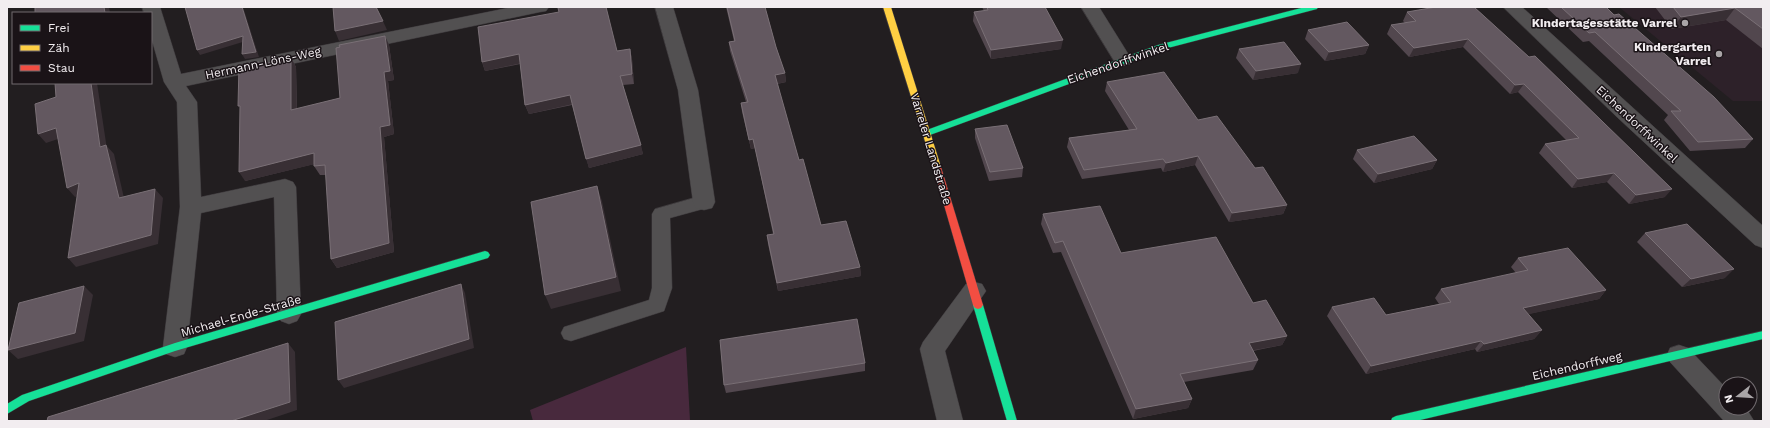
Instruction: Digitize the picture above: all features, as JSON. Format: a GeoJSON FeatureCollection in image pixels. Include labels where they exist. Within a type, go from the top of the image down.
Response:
{"type":"FeatureCollection","features":[{"type":"Feature","properties":{"kind":"street"},"geometry":{"type":"LineString","coordinates":[[151,7],[174,82],[187,102],[191,207],[175,347]]}},
{"type":"Feature","properties":{"kind":"street","name":"Hermann-Löns-Weg"},"geometry":{"type":"LineString","coordinates":[[174,82],[540,7]]}},
{"type":"Feature","properties":{"kind":"street"},"geometry":{"type":"LineString","coordinates":[[664,7],[688,90],[704,202]]}},
{"type":"Feature","properties":{"kind":"street","name":"Varreler Landstraße"},"geometry":{"type":"LineString","coordinates":[[887,7],[927,133],[1012,421]]}},
{"type":"Feature","properties":{"kind":"street"},"geometry":{"type":"LineString","coordinates":[[1090,7],[1123,60]]}},
{"type":"Feature","properties":{"kind":"street","name":"Eichendorffwinkel"},"geometry":{"type":"LineString","coordinates":[[927,133],[1161,47],[1314,7]]}},
{"type":"Feature","properties":{"kind":"street","name":"Eichendorffwinkel"},"geometry":{"type":"LineString","coordinates":[[1512,7],[1624,113],[1763,239]]}},
{"type":"Feature","properties":{"kind":"street"},"geometry":{"type":"LineString","coordinates":[[191,207],[285,187],[289,314]]}},
{"type":"Feature","properties":{"kind":"street","name":"Michael-Ende-Straße"},"geometry":{"type":"LineString","coordinates":[[7,410],[26,398],[175,347],[485,255]]}},
{"type":"Feature","properties":{"kind":"street"},"geometry":{"type":"LineString","coordinates":[[950,421],[932,349],[974,291]]}},
{"type":"Feature","properties":{"kind":"street","name":"Eichendorffweg"},"geometry":{"type":"LineString","coordinates":[[1396,421],[1763,334]]}},
{"type":"Feature","properties":{"kind":"street"},"geometry":{"type":"LineString","coordinates":[[1679,355],[1718,396]]}},
{"type":"Feature","properties":{"kind":"lane"},"geometry":{"type":"LineString","coordinates":[[570,333],[657,305],[662,288],[661,214],[704,202]]}},
{"type":"Feature","properties":{"kind":"shaded area","name":"Kindergarten Varrel"},"geometry":{"type":"Polygon","coordinates":[[[1619,7],[1763,7],[1763,101],[1733,101],[1619,7]]]}},
{"type":"Feature","properties":{"kind":"shaded area"},"geometry":{"type":"Polygon","coordinates":[[[686,347],[690,421],[533,421],[530,410],[686,347]]]}},
{"type":"Feature","properties":{"kind":"building"},"geometry":{"type":"Polygon","coordinates":[[[35,7],[104,7],[105,12],[35,12],[35,7]]]}},
{"type":"Feature","properties":{"kind":"building"},"geometry":{"type":"Polygon","coordinates":[[[185,7],[242,7],[256,52],[242,54],[243,36],[197,50],[185,7]]]}},
{"type":"Feature","properties":{"kind":"building"},"geometry":{"type":"Polygon","coordinates":[[[333,7],[376,7],[383,21],[335,31],[333,7]]]}},
{"type":"Feature","properties":{"kind":"building"},"geometry":{"type":"Polygon","coordinates":[[[606,7],[617,51],[630,49],[632,74],[620,76],[641,145],[586,159],[570,95],[525,105],[519,54],[482,62],[478,27],[559,12],[558,8],[606,7]]]}},
{"type":"Feature","properties":{"kind":"building"},"geometry":{"type":"Polygon","coordinates":[[[727,7],[765,7],[785,73],[775,75],[799,160],[803,159],[821,225],[846,221],[860,267],[777,283],[767,235],[774,234],[753,139],[749,140],[741,103],[748,102],[729,42],[735,41],[727,7]]]}},
{"type":"Feature","properties":{"kind":"building"},"geometry":{"type":"Polygon","coordinates":[[[987,7],[1045,7],[1063,40],[991,50],[974,12],[988,10],[987,7]]]}},
{"type":"Feature","properties":{"kind":"building"},"geometry":{"type":"Polygon","coordinates":[[[1436,7],[1474,7],[1529,57],[1535,56],[1672,189],[1636,195],[1614,173],[1578,179],[1545,144],[1579,138],[1524,84],[1515,85],[1468,39],[1414,48],[1391,25],[1416,21],[1407,12],[1436,7]]]}},
{"type":"Feature","properties":{"kind":"building"},"geometry":{"type":"Polygon","coordinates":[[[1561,7],[1606,7],[1614,15],[1619,14],[1714,97],[1753,139],[1698,142],[1671,111],[1681,111],[1595,32],[1589,33],[1561,7]]]}},
{"type":"Feature","properties":{"kind":"building"},"geometry":{"type":"Polygon","coordinates":[[[1673,7],[1763,7],[1763,29],[1735,8],[1681,17],[1673,7]]]}},
{"type":"Feature","properties":{"kind":"building"},"geometry":{"type":"Polygon","coordinates":[[[1347,22],[1369,45],[1329,52],[1308,30],[1347,22]]]}},
{"type":"Feature","properties":{"kind":"building"},"geometry":{"type":"Polygon","coordinates":[[[385,36],[390,71],[384,72],[390,125],[380,127],[389,243],[331,259],[325,165],[314,166],[314,153],[239,172],[239,66],[259,62],[260,65],[291,58],[291,110],[340,98],[336,48],[340,47],[339,45],[385,36]]]}},
{"type":"Feature","properties":{"kind":"building"},"geometry":{"type":"Polygon","coordinates":[[[1284,42],[1301,64],[1256,71],[1239,49],[1284,42]]]}},
{"type":"Feature","properties":{"kind":"building"},"geometry":{"type":"Polygon","coordinates":[[[1164,72],[1198,120],[1217,116],[1255,168],[1263,167],[1287,205],[1232,213],[1198,156],[1166,163],[1163,159],[1084,170],[1069,138],[1137,129],[1107,82],[1164,72]]]}},
{"type":"Feature","properties":{"kind":"building"},"geometry":{"type":"Polygon","coordinates":[[[55,84],[91,84],[100,147],[106,145],[119,198],[155,189],[151,235],[68,258],[79,183],[67,188],[56,128],[38,134],[35,104],[56,97],[55,84]]]}},
{"type":"Feature","properties":{"kind":"building"},"geometry":{"type":"Polygon","coordinates":[[[1007,125],[1023,168],[990,172],[975,129],[1007,125]]]}},
{"type":"Feature","properties":{"kind":"building"},"geometry":{"type":"Polygon","coordinates":[[[1414,136],[1437,160],[1378,174],[1357,150],[1414,136]]]}},
{"type":"Feature","properties":{"kind":"building"},"geometry":{"type":"Polygon","coordinates":[[[597,186],[616,277],[545,295],[531,202],[597,186]]]}},
{"type":"Feature","properties":{"kind":"building"},"geometry":{"type":"Polygon","coordinates":[[[1100,206],[1121,253],[1216,237],[1253,303],[1266,300],[1287,336],[1249,343],[1258,360],[1180,374],[1192,399],[1136,409],[1063,241],[1055,243],[1043,214],[1100,206]]]}},
{"type":"Feature","properties":{"kind":"building"},"geometry":{"type":"Polygon","coordinates":[[[1687,224],[1734,269],[1691,279],[1645,233],[1687,224]]]}},
{"type":"Feature","properties":{"kind":"building"},"geometry":{"type":"Polygon","coordinates":[[[1568,248],[1606,290],[1523,308],[1542,330],[1484,344],[1481,341],[1371,366],[1332,307],[1374,298],[1386,315],[1451,302],[1441,289],[1528,270],[1518,258],[1568,248]]]}},
{"type":"Feature","properties":{"kind":"building"},"geometry":{"type":"Polygon","coordinates":[[[461,284],[469,339],[338,380],[335,322],[461,284]]]}},
{"type":"Feature","properties":{"kind":"building"},"geometry":{"type":"Polygon","coordinates":[[[84,286],[75,333],[8,350],[19,303],[84,286]]]}},
{"type":"Feature","properties":{"kind":"building"},"geometry":{"type":"Polygon","coordinates":[[[857,319],[865,363],[724,385],[720,340],[857,319]]]}},
{"type":"Feature","properties":{"kind":"building"},"geometry":{"type":"Polygon","coordinates":[[[288,343],[290,402],[231,421],[47,421],[48,417],[288,343]]]}},
{"type":"Feature","properties":{"kind":"traffic: fast"},"geometry":{"type":"LineString","coordinates":[[927,133],[1161,47],[1314,7]]}},
{"type":"Feature","properties":{"kind":"traffic: fast"},"geometry":{"type":"LineString","coordinates":[[7,409],[26,398],[175,347],[485,255]]}},
{"type":"Feature","properties":{"kind":"traffic: fast"},"geometry":{"type":"LineString","coordinates":[[978,305],[1012,421]]}},
{"type":"Feature","properties":{"kind":"traffic: fast"},"geometry":{"type":"LineString","coordinates":[[1396,421],[1763,335]]}},
{"type":"Feature","properties":{"kind":"traffic: slow"},"geometry":{"type":"LineString","coordinates":[[887,7],[937,167]]}},
{"type":"Feature","properties":{"kind":"traffic: jam"},"geometry":{"type":"LineString","coordinates":[[937,167],[978,305]]}},
{"type":"Feature","properties":{"kind":"place","name":"Kindertagesstätte Varrel"},"geometry":{"type":"Point","coordinates":[1685,23]}},
{"type":"Feature","properties":{"kind":"place","name":"Kindergarten Varrel"},"geometry":{"type":"Point","coordinates":[1719,54]}}]}
